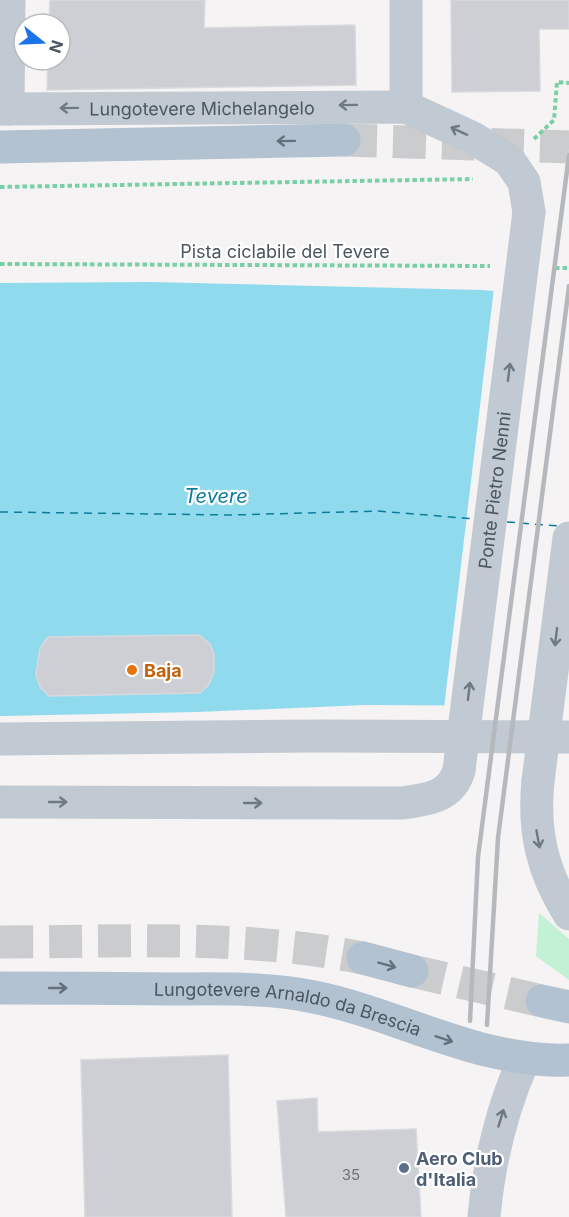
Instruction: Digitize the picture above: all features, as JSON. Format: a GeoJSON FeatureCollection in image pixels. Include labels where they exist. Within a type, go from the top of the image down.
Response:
{"type":"FeatureCollection","features":[{"type":"Feature","properties":{"kind":"main road","name":"Lungotevere Michelangelo"},"geometry":{"type":"LineString","coordinates":[[0,147],[344,140]]}},
{"type":"Feature","properties":{"kind":"main road"},"geometry":{"type":"LineString","coordinates":[[363,958],[412,971]]}},
{"type":"Feature","properties":{"kind":"main road","name":"Lungotevere Arnaldo da Brescia"},"geometry":{"type":"LineString","coordinates":[[0,988],[246,989],[291,993],[338,1003],[453,1042],[524,1059],[569,1060]]}},
{"type":"Feature","properties":{"kind":"street"},"geometry":{"type":"LineString","coordinates":[[4,109],[9,0]]}},
{"type":"Feature","properties":{"kind":"street"},"geometry":{"type":"LineString","coordinates":[[406,0],[406,107]]}},
{"type":"Feature","properties":{"kind":"street","name":"Lungotevere Michelangelo"},"geometry":{"type":"LineString","coordinates":[[4,109],[406,107]]}},
{"type":"Feature","properties":{"kind":"street","name":"Ponte Pietro Nenni"},"geometry":{"type":"LineString","coordinates":[[0,802],[402,803],[432,798],[454,783],[459,770],[530,212],[528,192],[510,160],[473,138],[406,107]]}},
{"type":"Feature","properties":{"kind":"street"},"geometry":{"type":"LineString","coordinates":[[569,538],[535,809],[539,848],[551,882],[569,914]]}},
{"type":"Feature","properties":{"kind":"street"},"geometry":{"type":"LineString","coordinates":[[0,739],[569,737]]}},
{"type":"Feature","properties":{"kind":"street"},"geometry":{"type":"LineString","coordinates":[[484,1217],[496,1132],[507,1098],[524,1059]]}},
{"type":"Feature","properties":{"kind":"path"},"geometry":{"type":"LineString","coordinates":[[554,120],[557,82],[569,83]]}},
{"type":"Feature","properties":{"kind":"path","name":"Pista ciclabile del Tevere"},"geometry":{"type":"LineString","coordinates":[[0,264],[493,266]]}},
{"type":"Feature","properties":{"kind":"path"},"geometry":{"type":"LineString","coordinates":[[547,267],[569,268]]}},
{"type":"Feature","properties":{"kind":"green space"},"geometry":{"type":"Polygon","coordinates":[[[539,913],[569,939],[569,980],[536,956],[539,913]]]}},
{"type":"Feature","properties":{"kind":"water","name":"Tevere"},"geometry":{"type":"Polygon","coordinates":[[[151,282],[482,290],[569,297],[569,706],[365,705],[197,712],[0,716],[0,283],[151,282]]]}},
{"type":"Feature","properties":{"kind":"pier"},"geometry":{"type":"Polygon","coordinates":[[[494,288],[569,294],[569,709],[444,708],[494,288]]]}},
{"type":"Feature","properties":{"kind":"building"},"geometry":{"type":"Polygon","coordinates":[[[50,0],[205,0],[204,28],[355,25],[356,85],[47,90],[48,72],[72,72],[72,12],[50,12],[50,0]]]}},
{"type":"Feature","properties":{"kind":"building"},"geometry":{"type":"Polygon","coordinates":[[[451,0],[569,0],[569,29],[539,29],[540,91],[452,92],[451,0]]]}},
{"type":"Feature","properties":{"kind":"building"},"geometry":{"type":"Polygon","coordinates":[[[199,635],[210,644],[214,655],[214,672],[209,684],[200,693],[49,696],[40,687],[36,675],[40,648],[48,637],[199,635]]]}},
{"type":"Feature","properties":{"kind":"building"},"geometry":{"type":"Polygon","coordinates":[[[228,1055],[232,1217],[85,1217],[81,1060],[228,1055]]]}},
{"type":"Feature","properties":{"kind":"building"},"geometry":{"type":"Polygon","coordinates":[[[317,1098],[318,1132],[416,1129],[421,1217],[286,1217],[277,1101],[317,1098]]]}},
{"type":"Feature","properties":{"kind":"ferry route"},"geometry":{"type":"LineString","coordinates":[[0,512],[233,515],[378,511],[475,519]]}},
{"type":"Feature","properties":{"kind":"ferry route"},"geometry":{"type":"LineString","coordinates":[[507,522],[559,526]]}},
{"type":"Feature","properties":{"kind":"tunnel"},"geometry":{"type":"LineString","coordinates":[[344,140],[569,147]]}},
{"type":"Feature","properties":{"kind":"tunnel"},"geometry":{"type":"LineString","coordinates":[[0,942],[227,942],[318,950],[363,958]]}},
{"type":"Feature","properties":{"kind":"tunnel"},"geometry":{"type":"LineString","coordinates":[[412,971],[542,1001]]}},
{"type":"Feature","properties":{"kind":"railway"},"geometry":{"type":"LineString","coordinates":[[470,1021],[478,857],[569,155]]}},
{"type":"Feature","properties":{"kind":"railway"},"geometry":{"type":"LineString","coordinates":[[487,1025],[498,838],[569,286]]}},
{"type":"Feature","properties":{"kind":"place","name":"Baja"},"geometry":{"type":"Point","coordinates":[132,670]}},
{"type":"Feature","properties":{"kind":"place","name":"Aero Club d'Italia"},"geometry":{"type":"Point","coordinates":[404,1168]}}]}
